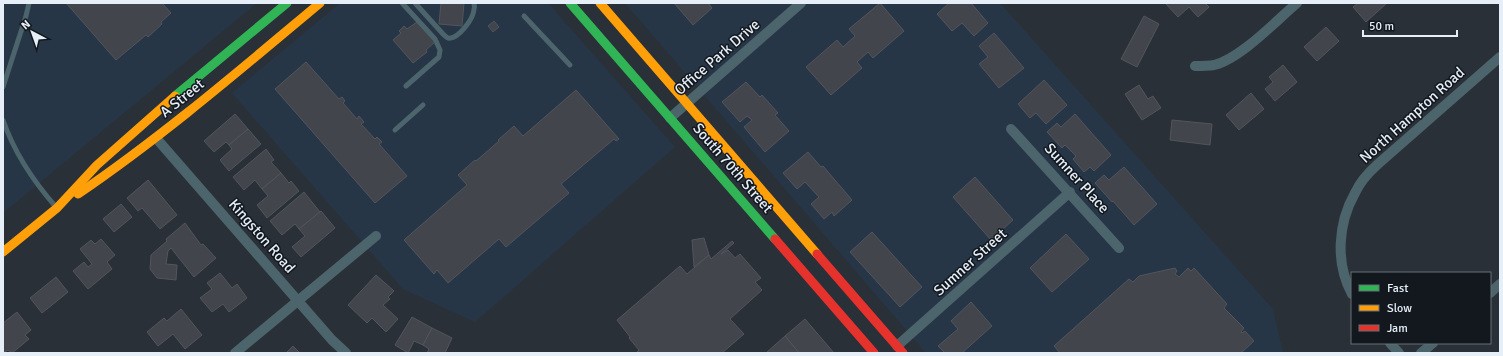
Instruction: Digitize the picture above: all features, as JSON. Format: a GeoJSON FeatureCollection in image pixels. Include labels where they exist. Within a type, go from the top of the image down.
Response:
{"type":"FeatureCollection","features":[{"type":"Feature","properties":{"kind":"main road","name":"A Street"},"geometry":{"type":"LineString","coordinates":[[57,208],[97,165],[165,105],[287,3]]}},
{"type":"Feature","properties":{"kind":"main road","name":"A Street"},"geometry":{"type":"LineString","coordinates":[[3,252],[57,208],[107,175],[156,138],[320,3]]}},
{"type":"Feature","properties":{"kind":"main road","name":"South 70th Street"},"geometry":{"type":"LineString","coordinates":[[570,3],[874,353]]}},
{"type":"Feature","properties":{"kind":"main road","name":"South 70th Street"},"geometry":{"type":"LineString","coordinates":[[600,3],[900,349]]}},
{"type":"Feature","properties":{"kind":"main road","name":"Sumner Street"},"geometry":{"type":"LineString","coordinates":[[888,353],[900,349]]}},
{"type":"Feature","properties":{"kind":"street","name":"Office Park Drive"},"geometry":{"type":"LineString","coordinates":[[670,118],[801,3]]}},
{"type":"Feature","properties":{"kind":"street"},"geometry":{"type":"LineString","coordinates":[[1195,66],[1214,65],[1234,55],[1246,47],[1297,3]]}},
{"type":"Feature","properties":{"kind":"street","name":"North Hampton Road"},"geometry":{"type":"LineString","coordinates":[[1351,291],[1344,273],[1341,257],[1341,237],[1343,221],[1355,191],[1366,175],[1500,57]]}},
{"type":"Feature","properties":{"kind":"street","name":"Sumner Place"},"geometry":{"type":"LineString","coordinates":[[1012,129],[1120,248]]}},
{"type":"Feature","properties":{"kind":"street","name":"Kingston Road"},"geometry":{"type":"LineString","coordinates":[[156,138],[299,300],[332,340],[346,353]]}},
{"type":"Feature","properties":{"kind":"street","name":"Sumner Street"},"geometry":{"type":"LineString","coordinates":[[900,349],[1070,192]]}},
{"type":"Feature","properties":{"kind":"street"},"geometry":{"type":"LineString","coordinates":[[235,353],[376,236]]}},
{"type":"Feature","properties":{"kind":"street"},"geometry":{"type":"LineString","coordinates":[[1491,292],[1500,284]]}},
{"type":"Feature","properties":{"kind":"street"},"geometry":{"type":"LineString","coordinates":[[1391,344],[1399,353]]}},
{"type":"Feature","properties":{"kind":"street"},"geometry":{"type":"LineString","coordinates":[[1421,353],[1432,344]]}},
{"type":"Feature","properties":{"kind":"lane"},"geometry":{"type":"LineString","coordinates":[[3,87],[29,3]]}},
{"type":"Feature","properties":{"kind":"lane"},"geometry":{"type":"LineString","coordinates":[[402,3],[435,39],[440,50],[438,57],[406,86]]}},
{"type":"Feature","properties":{"kind":"lane"},"geometry":{"type":"LineString","coordinates":[[415,3],[448,38],[452,38],[460,33],[466,26],[474,10],[474,3]]}},
{"type":"Feature","properties":{"kind":"lane"},"geometry":{"type":"LineString","coordinates":[[524,16],[570,65]]}},
{"type":"Feature","properties":{"kind":"lane"},"geometry":{"type":"LineString","coordinates":[[394,130],[423,105]]}},
{"type":"Feature","properties":{"kind":"lane"},"geometry":{"type":"LineString","coordinates":[[3,120],[16,151],[41,189],[57,208]]}},
{"type":"Feature","properties":{"kind":"shaded area"},"geometry":{"type":"Polygon","coordinates":[[[3,3],[257,3],[3,213],[3,3]]]}},
{"type":"Feature","properties":{"kind":"shaded area"},"geometry":{"type":"Polygon","coordinates":[[[340,3],[548,3],[675,147],[475,322],[403,289],[232,93],[340,3]]]}},
{"type":"Feature","properties":{"kind":"shaded area"},"geometry":{"type":"Polygon","coordinates":[[[625,3],[1000,3],[1273,309],[1283,353],[926,353],[625,3]]]}},
{"type":"Feature","properties":{"kind":"building"},"geometry":{"type":"Polygon","coordinates":[[[66,3],[162,3],[171,13],[148,37],[146,35],[116,60],[66,3]]]}},
{"type":"Feature","properties":{"kind":"building"},"geometry":{"type":"Polygon","coordinates":[[[441,3],[464,3],[462,26],[439,24],[441,3]]]}},
{"type":"Feature","properties":{"kind":"building"},"geometry":{"type":"Polygon","coordinates":[[[674,3],[708,3],[712,8],[693,25],[674,3]]]}},
{"type":"Feature","properties":{"kind":"building"},"geometry":{"type":"Polygon","coordinates":[[[880,3],[904,31],[873,58],[868,52],[857,62],[862,68],[831,95],[806,67],[837,40],[843,47],[855,36],[849,29],[880,3]]]}},
{"type":"Feature","properties":{"kind":"building"},"geometry":{"type":"Polygon","coordinates":[[[949,3],[971,3],[988,23],[974,36],[962,23],[952,31],[937,14],[949,3]]]}},
{"type":"Feature","properties":{"kind":"building"},"geometry":{"type":"Polygon","coordinates":[[[1165,3],[1205,3],[1209,7],[1198,17],[1189,7],[1178,17],[1165,3]]]}},
{"type":"Feature","properties":{"kind":"building"},"geometry":{"type":"Polygon","coordinates":[[[1358,3],[1387,3],[1366,22],[1353,7],[1358,3]]]}},
{"type":"Feature","properties":{"kind":"building"},"geometry":{"type":"Polygon","coordinates":[[[1144,16],[1159,24],[1137,67],[1121,59],[1144,16]]]}},
{"type":"Feature","properties":{"kind":"building"},"geometry":{"type":"Polygon","coordinates":[[[494,21],[499,27],[493,32],[488,26],[494,21]]]}},
{"type":"Feature","properties":{"kind":"building"},"geometry":{"type":"Polygon","coordinates":[[[417,22],[435,42],[426,50],[427,52],[413,63],[393,40],[401,33],[399,31],[404,26],[407,29],[417,22]]]}},
{"type":"Feature","properties":{"kind":"building"},"geometry":{"type":"Polygon","coordinates":[[[1326,27],[1339,41],[1317,61],[1304,47],[1326,27]]]}},
{"type":"Feature","properties":{"kind":"building"},"geometry":{"type":"Polygon","coordinates":[[[994,33],[1024,68],[999,88],[979,64],[988,57],[979,46],[994,33]]]}},
{"type":"Feature","properties":{"kind":"building"},"geometry":{"type":"Polygon","coordinates":[[[306,62],[339,99],[342,97],[345,101],[343,103],[357,119],[359,116],[364,122],[361,124],[375,139],[377,137],[382,142],[379,144],[407,176],[375,203],[275,89],[306,62]]]}},
{"type":"Feature","properties":{"kind":"building"},"geometry":{"type":"Polygon","coordinates":[[[1283,65],[1297,82],[1275,101],[1265,89],[1273,82],[1269,77],[1283,65]]]}},
{"type":"Feature","properties":{"kind":"building"},"geometry":{"type":"Polygon","coordinates":[[[1044,80],[1067,105],[1046,124],[1036,113],[1030,118],[1018,104],[1044,80]]]}},
{"type":"Feature","properties":{"kind":"building"},"geometry":{"type":"Polygon","coordinates":[[[746,82],[760,97],[762,95],[778,113],[775,115],[789,131],[765,152],[744,127],[752,120],[747,116],[740,122],[722,102],[746,82]]]}},
{"type":"Feature","properties":{"kind":"building"},"geometry":{"type":"Polygon","coordinates":[[[1139,85],[1148,99],[1153,96],[1161,108],[1142,120],[1125,94],[1139,85]]]}},
{"type":"Feature","properties":{"kind":"building"},"geometry":{"type":"Polygon","coordinates":[[[576,90],[619,139],[616,141],[614,139],[561,184],[569,193],[506,247],[499,239],[448,283],[437,270],[434,274],[404,240],[467,185],[458,175],[475,160],[476,161],[499,141],[498,140],[514,126],[523,136],[576,90]]]}},
{"type":"Feature","properties":{"kind":"building"},"geometry":{"type":"Polygon","coordinates":[[[1251,93],[1264,109],[1239,130],[1226,115],[1251,93]]]}},
{"type":"Feature","properties":{"kind":"building"},"geometry":{"type":"Polygon","coordinates":[[[235,114],[248,129],[229,145],[226,142],[214,152],[204,141],[235,114]]]}},
{"type":"Feature","properties":{"kind":"building"},"geometry":{"type":"Polygon","coordinates":[[[1075,114],[1111,155],[1094,171],[1090,167],[1084,172],[1073,159],[1076,156],[1065,145],[1062,148],[1047,132],[1057,123],[1061,127],[1075,114]]]}},
{"type":"Feature","properties":{"kind":"building"},"geometry":{"type":"Polygon","coordinates":[[[1172,120],[1212,124],[1210,145],[1170,140],[1172,120]]]}},
{"type":"Feature","properties":{"kind":"building"},"geometry":{"type":"Polygon","coordinates":[[[248,129],[261,144],[229,171],[220,160],[232,149],[229,145],[248,129]]]}},
{"type":"Feature","properties":{"kind":"building"},"geometry":{"type":"Polygon","coordinates":[[[266,149],[274,160],[271,162],[281,173],[262,189],[255,180],[244,190],[233,177],[266,149]]]}},
{"type":"Feature","properties":{"kind":"building"},"geometry":{"type":"Polygon","coordinates":[[[808,152],[821,167],[823,166],[852,200],[834,216],[832,212],[824,219],[811,204],[819,197],[805,182],[797,189],[783,173],[808,152]]]}},
{"type":"Feature","properties":{"kind":"building"},"geometry":{"type":"Polygon","coordinates":[[[1124,167],[1157,204],[1134,225],[1095,183],[1104,175],[1109,180],[1124,167]]]}},
{"type":"Feature","properties":{"kind":"building"},"geometry":{"type":"Polygon","coordinates":[[[281,173],[289,183],[291,181],[299,191],[267,218],[257,205],[268,196],[262,189],[281,173]]]}},
{"type":"Feature","properties":{"kind":"building"},"geometry":{"type":"Polygon","coordinates":[[[975,177],[1013,220],[991,240],[953,197],[975,177]]]}},
{"type":"Feature","properties":{"kind":"building"},"geometry":{"type":"Polygon","coordinates":[[[148,180],[177,215],[160,229],[142,208],[138,211],[127,198],[148,180]]]}},
{"type":"Feature","properties":{"kind":"building"},"geometry":{"type":"Polygon","coordinates":[[[304,192],[320,212],[299,229],[295,224],[282,235],[270,221],[304,192]]]}},
{"type":"Feature","properties":{"kind":"building"},"geometry":{"type":"Polygon","coordinates":[[[121,204],[132,217],[114,232],[103,219],[121,204]]]}},
{"type":"Feature","properties":{"kind":"building"},"geometry":{"type":"Polygon","coordinates":[[[321,211],[335,228],[301,257],[292,247],[305,236],[299,229],[321,211]]]}},
{"type":"Feature","properties":{"kind":"building"},"geometry":{"type":"Polygon","coordinates":[[[185,223],[201,245],[203,244],[216,258],[194,277],[171,248],[168,251],[166,264],[177,265],[176,280],[157,278],[150,269],[151,255],[167,241],[166,239],[185,223]]]}},
{"type":"Feature","properties":{"kind":"building"},"geometry":{"type":"Polygon","coordinates":[[[872,232],[922,287],[900,307],[850,252],[872,232]]]}},
{"type":"Feature","properties":{"kind":"building"},"geometry":{"type":"Polygon","coordinates":[[[1066,234],[1089,259],[1052,292],[1030,268],[1066,234]]]}},
{"type":"Feature","properties":{"kind":"building"},"geometry":{"type":"Polygon","coordinates":[[[704,238],[709,255],[694,267],[692,240],[704,238]]]}},
{"type":"Feature","properties":{"kind":"building"},"geometry":{"type":"Polygon","coordinates":[[[101,239],[115,255],[107,262],[112,269],[88,289],[73,271],[84,262],[88,267],[92,264],[80,249],[91,240],[95,244],[101,239]]]}},
{"type":"Feature","properties":{"kind":"building"},"geometry":{"type":"Polygon","coordinates":[[[732,241],[734,243],[721,254],[728,250],[735,258],[740,254],[761,278],[755,282],[762,290],[730,319],[744,334],[722,353],[636,353],[639,350],[617,320],[680,266],[687,274],[709,255],[711,259],[732,241]]]}},
{"type":"Feature","properties":{"kind":"building"},"geometry":{"type":"Polygon","coordinates":[[[1175,268],[1177,271],[1175,274],[1179,277],[1188,268],[1191,271],[1194,268],[1227,304],[1224,308],[1244,328],[1241,332],[1242,333],[1245,331],[1254,341],[1241,353],[1060,353],[1054,346],[1129,279],[1133,282],[1139,276],[1175,268]]]}},
{"type":"Feature","properties":{"kind":"building"},"geometry":{"type":"Polygon","coordinates":[[[220,273],[232,288],[237,284],[247,298],[229,312],[223,304],[212,312],[200,298],[212,289],[207,283],[220,273]]]}},
{"type":"Feature","properties":{"kind":"building"},"geometry":{"type":"Polygon","coordinates":[[[376,275],[394,291],[388,297],[390,299],[383,305],[398,319],[386,332],[372,318],[367,323],[348,305],[376,275]]]}},
{"type":"Feature","properties":{"kind":"building"},"geometry":{"type":"Polygon","coordinates":[[[56,277],[68,292],[42,313],[30,298],[56,277]]]}},
{"type":"Feature","properties":{"kind":"building"},"geometry":{"type":"Polygon","coordinates":[[[971,302],[992,326],[962,353],[945,353],[938,346],[958,329],[951,321],[971,302]]]}},
{"type":"Feature","properties":{"kind":"building"},"geometry":{"type":"Polygon","coordinates":[[[181,309],[202,335],[185,349],[173,334],[158,346],[147,332],[164,318],[167,321],[181,309]]]}},
{"type":"Feature","properties":{"kind":"building"},"geometry":{"type":"Polygon","coordinates":[[[17,312],[31,330],[25,335],[29,339],[12,353],[8,350],[3,353],[3,323],[17,312]]]}},
{"type":"Feature","properties":{"kind":"building"},"geometry":{"type":"Polygon","coordinates":[[[412,317],[432,328],[423,345],[414,341],[408,353],[395,345],[412,317]]]}},
{"type":"Feature","properties":{"kind":"building"},"geometry":{"type":"Polygon","coordinates":[[[805,319],[834,353],[799,353],[785,336],[805,319]]]}},
{"type":"Feature","properties":{"kind":"building"},"geometry":{"type":"Polygon","coordinates":[[[432,328],[452,338],[445,353],[427,353],[429,349],[423,345],[432,328]]]}},
{"type":"Feature","properties":{"kind":"building"},"geometry":{"type":"Polygon","coordinates":[[[785,336],[799,353],[766,353],[785,336]]]}},
{"type":"Feature","properties":{"kind":"building"},"geometry":{"type":"Polygon","coordinates":[[[293,346],[300,353],[286,353],[293,346]]]}},
{"type":"Feature","properties":{"kind":"traffic: fast"},"geometry":{"type":"LineString","coordinates":[[175,96],[287,3]]}},
{"type":"Feature","properties":{"kind":"traffic: fast"},"geometry":{"type":"LineString","coordinates":[[570,3],[775,239]]}},
{"type":"Feature","properties":{"kind":"traffic: slow"},"geometry":{"type":"LineString","coordinates":[[78,194],[141,149],[320,3]]}},
{"type":"Feature","properties":{"kind":"traffic: slow"},"geometry":{"type":"LineString","coordinates":[[600,3],[817,254]]}},
{"type":"Feature","properties":{"kind":"traffic: slow"},"geometry":{"type":"LineString","coordinates":[[3,252],[57,208],[97,165],[175,96]]}},
{"type":"Feature","properties":{"kind":"traffic: jam"},"geometry":{"type":"LineString","coordinates":[[775,239],[874,353]]}},
{"type":"Feature","properties":{"kind":"traffic: jam"},"geometry":{"type":"LineString","coordinates":[[817,254],[903,353]]}}]}
